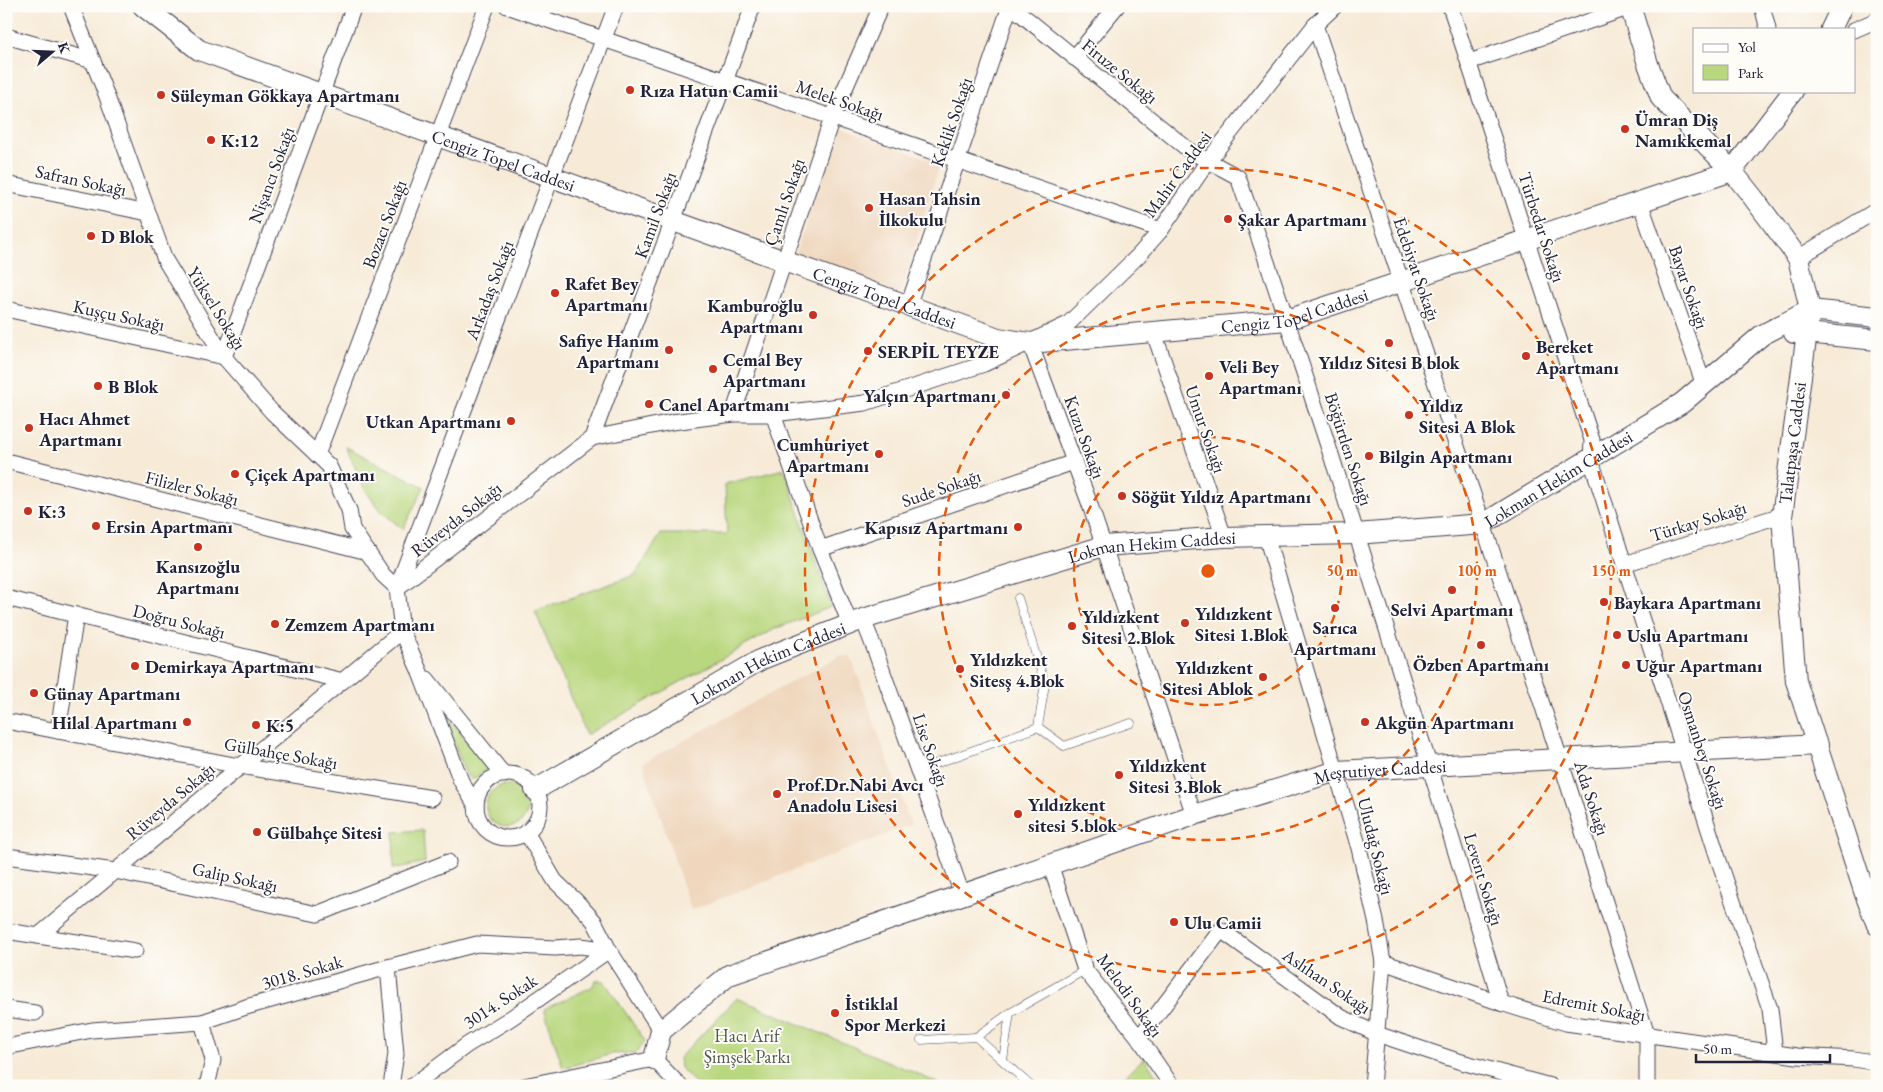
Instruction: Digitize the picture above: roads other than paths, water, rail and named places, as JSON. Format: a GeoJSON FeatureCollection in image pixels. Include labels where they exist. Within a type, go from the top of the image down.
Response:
{"type":"FeatureCollection","features":[{"type":"Feature","properties":{"kind":"street","name":"Yüksel Sokağı"},"geometry":{"type":"LineString","coordinates":[[71,6],[165,260],[224,357],[272,412],[329,466],[349,510],[352,529],[383,575],[397,588]]}},
{"type":"Feature","properties":{"kind":"street","name":"Cengiz Topel Caddesi"},"geometry":{"type":"LineString","coordinates":[[143,6],[198,50],[998,338],[1030,342],[1287,320],[1732,171]]}},
{"type":"Feature","properties":{"kind":"street","name":"Nişancı Sokağı"},"geometry":{"type":"LineString","coordinates":[[224,357],[354,6]]}},
{"type":"Feature","properties":{"kind":"street","name":"Bozacı Sokağı"},"geometry":{"type":"LineString","coordinates":[[317,455],[487,6]]}},
{"type":"Feature","properties":{"kind":"street","name":"Melek Sokağı"},"geometry":{"type":"LineString","coordinates":[[507,6],[1160,230]]}},
{"type":"Feature","properties":{"kind":"street","name":"Arkadaş Sokağı"},"geometry":{"type":"LineString","coordinates":[[397,588],[616,6]]}},
{"type":"Feature","properties":{"kind":"street","name":"Kamil Sokağı"},"geometry":{"type":"LineString","coordinates":[[592,438],[753,6]]}},
{"type":"Feature","properties":{"kind":"street","name":"Çamlı Sokağı"},"geometry":{"type":"LineString","coordinates":[[733,414],[832,118],[880,6]]}},
{"type":"Feature","properties":{"kind":"street","name":"Firuze Sokağı"},"geometry":{"type":"LineString","coordinates":[[1010,6],[1190,151],[1208,160]]}},
{"type":"Feature","properties":{"kind":"street","name":"Keklik Sokağı"},"geometry":{"type":"LineString","coordinates":[[908,306],[1010,6]]}},
{"type":"Feature","properties":{"kind":"street"},"geometry":{"type":"LineString","coordinates":[[1074,58],[1117,6]]}},
{"type":"Feature","properties":{"kind":"street","name":"Mahir Caddesi"},"geometry":{"type":"LineString","coordinates":[[1030,342],[1068,324],[1139,255],[1160,230],[1208,160],[1315,25],[1335,6]]}},
{"type":"Feature","properties":{"kind":"street","name":"Türbedar Sokağı"},"geometry":{"type":"LineString","coordinates":[[1450,6],[1592,440],[1591,460]]}},
{"type":"Feature","properties":{"kind":"street"},"geometry":{"type":"LineString","coordinates":[[1762,6],[1768,28]]}},
{"type":"Feature","properties":{"kind":"street"},"geometry":{"type":"LineString","coordinates":[[1831,28],[1842,6]]}},
{"type":"Feature","properties":{"kind":"street"},"geometry":{"type":"LineString","coordinates":[[1469,62],[1630,7]]}},
{"type":"Feature","properties":{"kind":"street","name":"Talatpaşa Caddesi"},"geometry":{"type":"LineString","coordinates":[[1630,7],[1661,98],[1732,171],[1798,258],[1810,310],[1782,515],[1796,681],[1871,892],[1877,925]]}},
{"type":"Feature","properties":{"kind":"street"},"geometry":{"type":"LineString","coordinates":[[1856,29],[1877,20]]}},
{"type":"Feature","properties":{"kind":"street","name":"Edebiyat Sokağı"},"geometry":{"type":"LineString","coordinates":[[1315,25],[1483,524]]}},
{"type":"Feature","properties":{"kind":"street"},"geometry":{"type":"LineString","coordinates":[[6,36],[93,62]]}},
{"type":"Feature","properties":{"kind":"street"},"geometry":{"type":"LineString","coordinates":[[1732,171],[1790,93]]}},
{"type":"Feature","properties":{"kind":"street","name":"Böğürtlen Sokağı"},"geometry":{"type":"LineString","coordinates":[[1208,160],[1238,177],[1287,320],[1431,766]]}},
{"type":"Feature","properties":{"kind":"street","name":"Safran Sokağı"},"geometry":{"type":"LineString","coordinates":[[6,184],[148,213]]}},
{"type":"Feature","properties":{"kind":"street","name":"Bayar Sokağı"},"geometry":{"type":"LineString","coordinates":[[1640,202],[1704,385]]}},
{"type":"Feature","properties":{"kind":"street"},"geometry":{"type":"LineString","coordinates":[[1798,258],[1877,210]]}},
{"type":"Feature","properties":{"kind":"street","name":"Kuşçu Sokağı"},"geometry":{"type":"LineString","coordinates":[[6,309],[224,357]]}},
{"type":"Feature","properties":{"kind":"street"},"geometry":{"type":"LineString","coordinates":[[1810,310],[1877,317]]}},
{"type":"Feature","properties":{"kind":"street","name":"Lokman Hekim Caddesi"},"geometry":{"type":"LineString","coordinates":[[535,790],[762,659],[856,622],[1104,546],[1224,537],[1356,534],[1483,524],[1682,403],[1762,335],[1810,310]]}},
{"type":"Feature","properties":{"kind":"street","name":"Umur Sokağı"},"geometry":{"type":"LineString","coordinates":[[1154,332],[1224,537]]}},
{"type":"Feature","properties":{"kind":"street"},"geometry":{"type":"LineString","coordinates":[[1762,335],[1806,333],[1877,340]]}},
{"type":"Feature","properties":{"kind":"street","name":"Rüveyda Sokağı"},"geometry":{"type":"LineString","coordinates":[[397,588],[592,438],[672,422],[733,414],[773,414],[865,403],[984,364],[1030,342]]}},
{"type":"Feature","properties":{"kind":"street","name":"Kuzu Sokağı"},"geometry":{"type":"LineString","coordinates":[[1030,342],[1104,546],[1194,815]]}},
{"type":"Feature","properties":{"kind":"street"},"geometry":{"type":"LineString","coordinates":[[773,414],[820,549],[856,622]]}},
{"type":"Feature","properties":{"kind":"street","name":"Osmanbey Sokağı"},"geometry":{"type":"LineString","coordinates":[[1591,460],[1717,856],[1770,1009],[1775,1052]]}},
{"type":"Feature","properties":{"kind":"street","name":"Filizler Sokağı"},"geometry":{"type":"LineString","coordinates":[[6,461],[368,552]]}},
{"type":"Feature","properties":{"kind":"street","name":"Sude Sokağı"},"geometry":{"type":"LineString","coordinates":[[820,549],[1074,462]]}},
{"type":"Feature","properties":{"kind":"street","name":"Türkay Sokağı"},"geometry":{"type":"LineString","coordinates":[[1624,564],[1782,515]]}},
{"type":"Feature","properties":{"kind":"street","name":"Ada Sokağı"},"geometry":{"type":"LineString","coordinates":[[1483,524],[1648,1035],[1647,1086]]}},
{"type":"Feature","properties":{"kind":"street","name":"Uludağ Sokağı"},"geometry":{"type":"LineString","coordinates":[[1266,536],[1359,848],[1383,962],[1372,1086]]}},
{"type":"Feature","properties":{"kind":"street"},"geometry":{"type":"LineString","coordinates":[[397,588],[402,631],[419,670],[461,781],[476,806],[481,823],[495,835],[512,838],[526,832],[535,824],[540,807],[535,790],[522,778],[504,775],[488,782],[478,797],[476,806]]}},
{"type":"Feature","properties":{"kind":"street","name":"Doğru Sokağı"},"geometry":{"type":"LineString","coordinates":[[6,598],[343,680]]}},
{"type":"Feature","properties":{"kind":"street"},"geometry":{"type":"LineString","coordinates":[[58,731],[76,616]]}},
{"type":"Feature","properties":{"kind":"street","name":"Lise Sokağı"},"geometry":{"type":"LineString","coordinates":[[856,622],[876,650],[962,894]]}},
{"type":"Feature","properties":{"kind":"street","name":"Rüveyda Sokağı"},"geometry":{"type":"LineString","coordinates":[[38,936],[402,631]]}},
{"type":"Feature","properties":{"kind":"street"},"geometry":{"type":"LineString","coordinates":[[419,670],[504,775]]}},
{"type":"Feature","properties":{"kind":"street","name":"Gülbahçe Sokağı"},"geometry":{"type":"LineString","coordinates":[[6,721],[241,766],[432,798]]}},
{"type":"Feature","properties":{"kind":"street","name":"Meşrutiyet Caddesi"},"geometry":{"type":"LineString","coordinates":[[661,1031],[729,976],[1194,815],[1336,771],[1818,745]]}},
{"type":"Feature","properties":{"kind":"street","name":"Levent Sokağı"},"geometry":{"type":"LineString","coordinates":[[1431,766],[1501,1003]]}},
{"type":"Feature","properties":{"kind":"street"},"geometry":{"type":"LineString","coordinates":[[526,832],[555,881],[594,921],[609,950],[661,1031],[654,1059]]}},
{"type":"Feature","properties":{"kind":"street","name":"Galip Sokağı"},"geometry":{"type":"LineString","coordinates":[[6,856],[115,871],[317,914],[448,862]]}},
{"type":"Feature","properties":{"kind":"street","name":"Melodi Sokağı"},"geometry":{"type":"LineString","coordinates":[[1050,864],[1085,970],[1139,1038],[1172,1086]]}},
{"type":"Feature","properties":{"kind":"street","name":"Aslıhan Sokağı"},"geometry":{"type":"LineString","coordinates":[[1139,1038],[1221,930],[1340,1017],[1377,1034],[1458,1061],[1550,1086]]}},
{"type":"Feature","properties":{"kind":"street"},"geometry":{"type":"LineString","coordinates":[[6,931],[135,950]]}},
{"type":"Feature","properties":{"kind":"street","name":"3018. Sokak"},"geometry":{"type":"LineString","coordinates":[[6,1047],[92,1030],[202,1022],[246,1007],[477,944],[555,948],[581,946],[609,950]]}},
{"type":"Feature","properties":{"kind":"street","name":"3014. Sokak"},"geometry":{"type":"LineString","coordinates":[[412,1086],[467,1045],[511,1018],[609,950]]}},
{"type":"Feature","properties":{"kind":"street","name":"Edremit Sokağı"},"geometry":{"type":"LineString","coordinates":[[1383,962],[1501,1003],[1566,1023],[1797,1056],[1854,1059],[1877,1063]]}},
{"type":"Feature","properties":{"kind":"street"},"geometry":{"type":"LineString","coordinates":[[388,967],[396,1054],[391,1086]]}},
{"type":"Feature","properties":{"kind":"street"},"geometry":{"type":"LineString","coordinates":[[6,1009],[35,1013]]}},
{"type":"Feature","properties":{"kind":"street"},"geometry":{"type":"LineString","coordinates":[[202,1022],[213,1060],[207,1086]]}},
{"type":"Feature","properties":{"kind":"street"},"geometry":{"type":"LineString","coordinates":[[524,1086],[654,1059]]}},
{"type":"Feature","properties":{"kind":"street"},"geometry":{"type":"LineString","coordinates":[[654,1059],[680,1086]]}},
{"type":"Feature","properties":{"kind":"lane"},"geometry":{"type":"LineString","coordinates":[[1018,598],[1045,684],[1038,727]]}},
{"type":"Feature","properties":{"kind":"lane"},"geometry":{"type":"LineString","coordinates":[[1038,727],[1064,746],[1131,723]]}},
{"type":"Feature","properties":{"kind":"lane"},"geometry":{"type":"LineString","coordinates":[[918,770],[1038,727]]}},
{"type":"Feature","properties":{"kind":"lane"},"geometry":{"type":"LineString","coordinates":[[921,1040],[976,1037],[1010,1013],[1085,970]]}},
{"type":"Feature","properties":{"kind":"lane"},"geometry":{"type":"LineString","coordinates":[[1003,1060],[1010,1013]]}},
{"type":"Feature","properties":{"kind":"lane"},"geometry":{"type":"LineString","coordinates":[[976,1037],[1031,1086]]}},
{"type":"Feature","properties":{"kind":"place","name":"Rıza Hatun Camii"},"geometry":{"type":"Point","coordinates":[630,90]}},
{"type":"Feature","properties":{"kind":"place","name":"Süleyman Gökkaya Apartmanı"},"geometry":{"type":"Point","coordinates":[161,95]}},
{"type":"Feature","properties":{"kind":"place","name":"Ümran Diş Namıkkemal"},"geometry":{"type":"Point","coordinates":[1625,129]}},
{"type":"Feature","properties":{"kind":"place","name":"K:12"},"geometry":{"type":"Point","coordinates":[211,140]}},
{"type":"Feature","properties":{"kind":"place","name":"Hasan Tahsin İlkokulu"},"geometry":{"type":"Point","coordinates":[869,208]}},
{"type":"Feature","properties":{"kind":"place","name":"Şakar Apartmanı"},"geometry":{"type":"Point","coordinates":[1228,219]}},
{"type":"Feature","properties":{"kind":"place","name":"D Blok"},"geometry":{"type":"Point","coordinates":[91,236]}},
{"type":"Feature","properties":{"kind":"place","name":"Rafet Bey Apartmanı"},"geometry":{"type":"Point","coordinates":[555,293]}},
{"type":"Feature","properties":{"kind":"place","name":"Kamburoğlu Apartmanı"},"geometry":{"type":"Point","coordinates":[813,315]}},
{"type":"Feature","properties":{"kind":"place","name":"Yıldız Sitesi B blok"},"geometry":{"type":"Point","coordinates":[1389,343]}},
{"type":"Feature","properties":{"kind":"place","name":"Safiye Hanım Apartmanı"},"geometry":{"type":"Point","coordinates":[669,350]}},
{"type":"Feature","properties":{"kind":"place","name":"SERPİL TEYZE"},"geometry":{"type":"Point","coordinates":[868,351]}},
{"type":"Feature","properties":{"kind":"place","name":"Bereket Apartmanı"},"geometry":{"type":"Point","coordinates":[1526,356]}},
{"type":"Feature","properties":{"kind":"place","name":"Cemal Bey Apartmanı"},"geometry":{"type":"Point","coordinates":[713,369]}},
{"type":"Feature","properties":{"kind":"place","name":"Veli Bey Apartmanı"},"geometry":{"type":"Point","coordinates":[1209,376]}},
{"type":"Feature","properties":{"kind":"place","name":"B Blok"},"geometry":{"type":"Point","coordinates":[98,386]}},
{"type":"Feature","properties":{"kind":"place","name":"Yalçın Apartmanı"},"geometry":{"type":"Point","coordinates":[1006,395]}},
{"type":"Feature","properties":{"kind":"place","name":"Canel Apartmanı"},"geometry":{"type":"Point","coordinates":[649,404]}},
{"type":"Feature","properties":{"kind":"place","name":"Yıldız Sitesi A Blok"},"geometry":{"type":"Point","coordinates":[1409,415]}},
{"type":"Feature","properties":{"kind":"place","name":"Utkan Apartmanı"},"geometry":{"type":"Point","coordinates":[511,421]}},
{"type":"Feature","properties":{"kind":"place","name":"Hacı Ahmet Apartmanı"},"geometry":{"type":"Point","coordinates":[29,428]}},
{"type":"Feature","properties":{"kind":"place","name":"Cumhuriyet Apartmanı"},"geometry":{"type":"Point","coordinates":[879,454]}},
{"type":"Feature","properties":{"kind":"place","name":"Bilgin Apartmanı"},"geometry":{"type":"Point","coordinates":[1369,456]}},
{"type":"Feature","properties":{"kind":"place","name":"Çiçek Apartmanı"},"geometry":{"type":"Point","coordinates":[235,474]}},
{"type":"Feature","properties":{"kind":"place","name":"Söğüt Yıldız Apartmanı"},"geometry":{"type":"Point","coordinates":[1122,496]}},
{"type":"Feature","properties":{"kind":"place","name":"K:3"},"geometry":{"type":"Point","coordinates":[28,511]}},
{"type":"Feature","properties":{"kind":"place","name":"Ersin Apartmanı"},"geometry":{"type":"Point","coordinates":[96,526]}},
{"type":"Feature","properties":{"kind":"place","name":"Kapısız Apartmanı"},"geometry":{"type":"Point","coordinates":[1018,527]}},
{"type":"Feature","properties":{"kind":"place","name":"Kansızoğlu Apartmanı"},"geometry":{"type":"Point","coordinates":[198,547]}},
{"type":"Feature","properties":{"kind":"place","name":"Selvi Apartmanı"},"geometry":{"type":"Point","coordinates":[1452,590]}},
{"type":"Feature","properties":{"kind":"place","name":"Baykara Apartmanı"},"geometry":{"type":"Point","coordinates":[1604,602]}},
{"type":"Feature","properties":{"kind":"place","name":"Sarıca Apartmanı"},"geometry":{"type":"Point","coordinates":[1335,608]}},
{"type":"Feature","properties":{"kind":"place","name":"Yıldızkent Sitesi 1.Blok"},"geometry":{"type":"Point","coordinates":[1185,623]}},
{"type":"Feature","properties":{"kind":"place","name":"Zemzem Apartmanı"},"geometry":{"type":"Point","coordinates":[275,624]}},
{"type":"Feature","properties":{"kind":"place","name":"Yıldızkent Sitesi 2.Blok"},"geometry":{"type":"Point","coordinates":[1072,626]}},
{"type":"Feature","properties":{"kind":"place","name":"Uslu Apartmanı"},"geometry":{"type":"Point","coordinates":[1617,635]}},
{"type":"Feature","properties":{"kind":"place","name":"Özben Apartmanı"},"geometry":{"type":"Point","coordinates":[1481,645]}},
{"type":"Feature","properties":{"kind":"place","name":"Uğur Apartmanı"},"geometry":{"type":"Point","coordinates":[1626,665]}},
{"type":"Feature","properties":{"kind":"place","name":"Demirkaya Apartmanı"},"geometry":{"type":"Point","coordinates":[135,666]}},
{"type":"Feature","properties":{"kind":"place","name":"Yıldızkent Sitesş 4.Blok"},"geometry":{"type":"Point","coordinates":[960,669]}},
{"type":"Feature","properties":{"kind":"place","name":"Yıldızkent Sitesi Ablok"},"geometry":{"type":"Point","coordinates":[1263,677]}},
{"type":"Feature","properties":{"kind":"place","name":"Günay Apartmanı"},"geometry":{"type":"Point","coordinates":[34,693]}},
{"type":"Feature","properties":{"kind":"place","name":"Hilal Apartmanı"},"geometry":{"type":"Point","coordinates":[187,722]}},
{"type":"Feature","properties":{"kind":"place","name":"Akgün Apartmanı"},"geometry":{"type":"Point","coordinates":[1365,722]}},
{"type":"Feature","properties":{"kind":"place","name":"K:5"},"geometry":{"type":"Point","coordinates":[256,725]}},
{"type":"Feature","properties":{"kind":"place","name":"Yıldızkent Sitesi 3.Blok"},"geometry":{"type":"Point","coordinates":[1119,775]}},
{"type":"Feature","properties":{"kind":"place","name":"Prof.Dr.Nabi Avcı Anadolu Lisesi"},"geometry":{"type":"Point","coordinates":[777,794]}},
{"type":"Feature","properties":{"kind":"place","name":"Yıldızkent sitesi 5.blok"},"geometry":{"type":"Point","coordinates":[1018,814]}},
{"type":"Feature","properties":{"kind":"place","name":"Gülbahçe Sitesi"},"geometry":{"type":"Point","coordinates":[257,832]}},
{"type":"Feature","properties":{"kind":"place","name":"Ulu Camii"},"geometry":{"type":"Point","coordinates":[1174,922]}},
{"type":"Feature","properties":{"kind":"place","name":"İstiklal Spor Merkezi"},"geometry":{"type":"Point","coordinates":[835,1013]}},
{"type":"Feature","properties":{"kind":"park label","name":"Hacı Arif Şimşek Parkı"},"geometry":{"type":"Point","coordinates":[747,1045]}}]}
